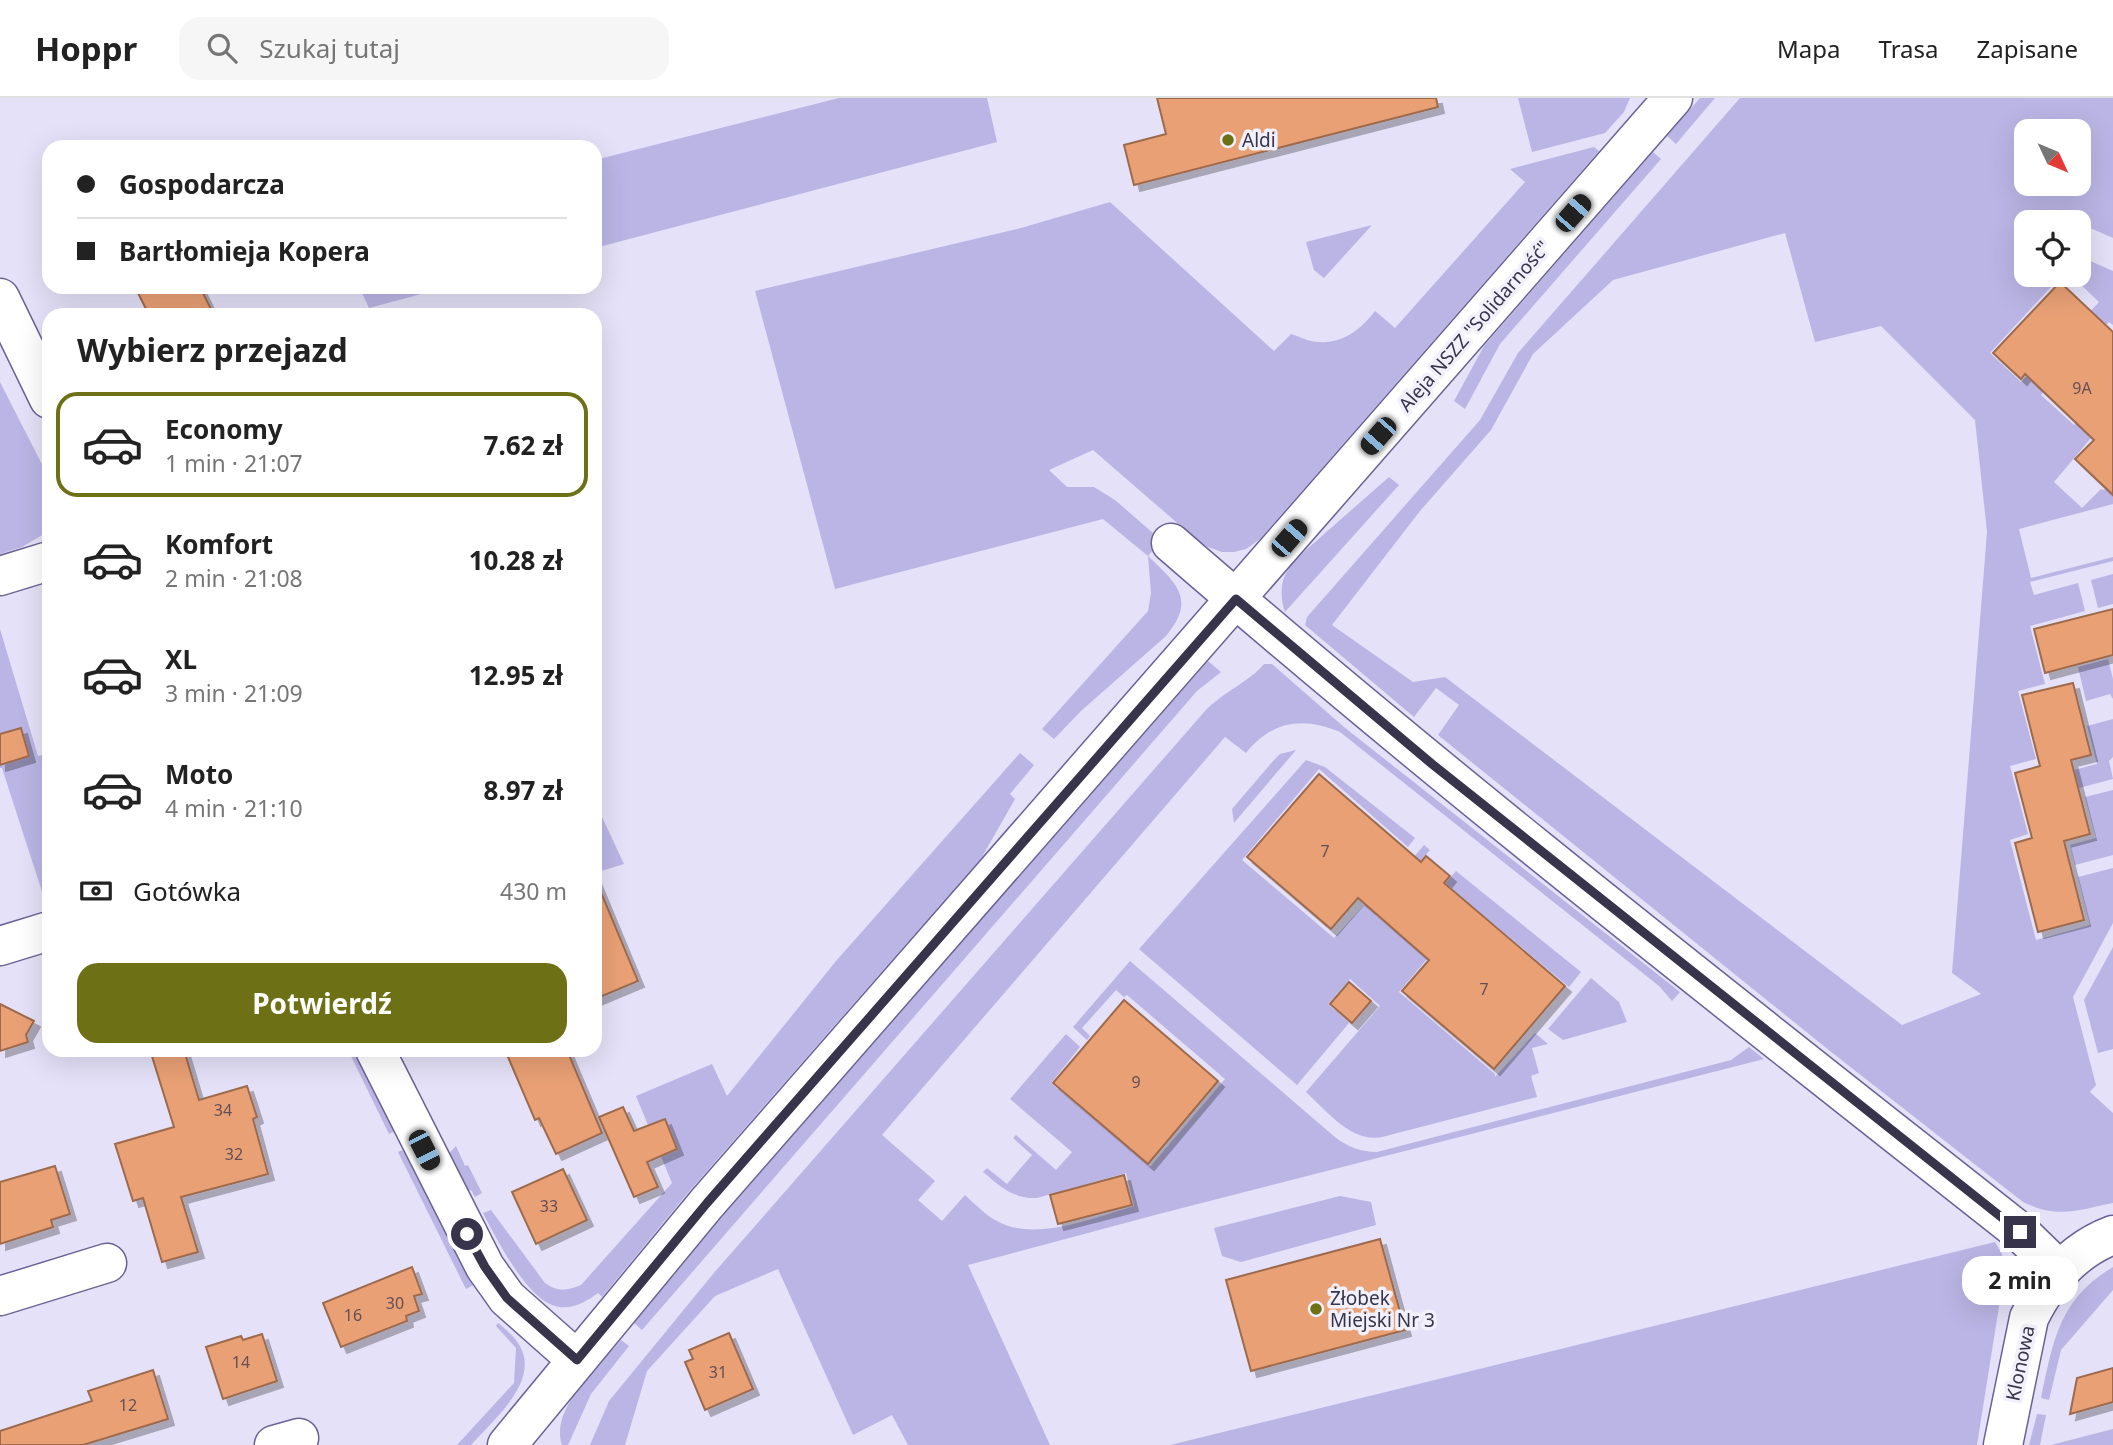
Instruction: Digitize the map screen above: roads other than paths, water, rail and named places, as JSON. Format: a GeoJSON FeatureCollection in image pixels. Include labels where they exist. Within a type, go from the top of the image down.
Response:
{"type":"FeatureCollection","features":[{"type":"Feature","properties":{"kind":"street","name":"Aleja NSZZ \"Solidarność\""},"geometry":{"type":"LineString","coordinates":[[517,1441],[577,1360],[707,1203],[1673,98]]}},
{"type":"Feature","properties":{"kind":"street"},"geometry":{"type":"LineString","coordinates":[[0,298],[42,385]]}},
{"type":"Feature","properties":{"kind":"street"},"geometry":{"type":"LineString","coordinates":[[1171,543],[1432,764],[2020,1232],[2059,1270]]}},
{"type":"Feature","properties":{"kind":"street"},"geometry":{"type":"LineString","coordinates":[[0,576],[42,563]]}},
{"type":"Feature","properties":{"kind":"street"},"geometry":{"type":"LineString","coordinates":[[0,946],[42,933]]}},
{"type":"Feature","properties":{"kind":"street"},"geometry":{"type":"LineString","coordinates":[[379,1057],[485,1267],[507,1298],[577,1360]]}},
{"type":"Feature","properties":{"kind":"street","name":"Klonowa"},"geometry":{"type":"LineString","coordinates":[[2003,1445],[2029,1318],[2037,1302],[2059,1270],[2087,1248],[2113,1235]]}},
{"type":"Feature","properties":{"kind":"street"},"geometry":{"type":"LineString","coordinates":[[0,1296],[107,1263]]}},
{"type":"Feature","properties":{"kind":"place","name":"Aldi"},"geometry":{"type":"Point","coordinates":[1228,140]}},
{"type":"Feature","properties":{"kind":"place","name":"Żłobek Miejski Nr 3"},"geometry":{"type":"Point","coordinates":[1316,1309]}}]}
